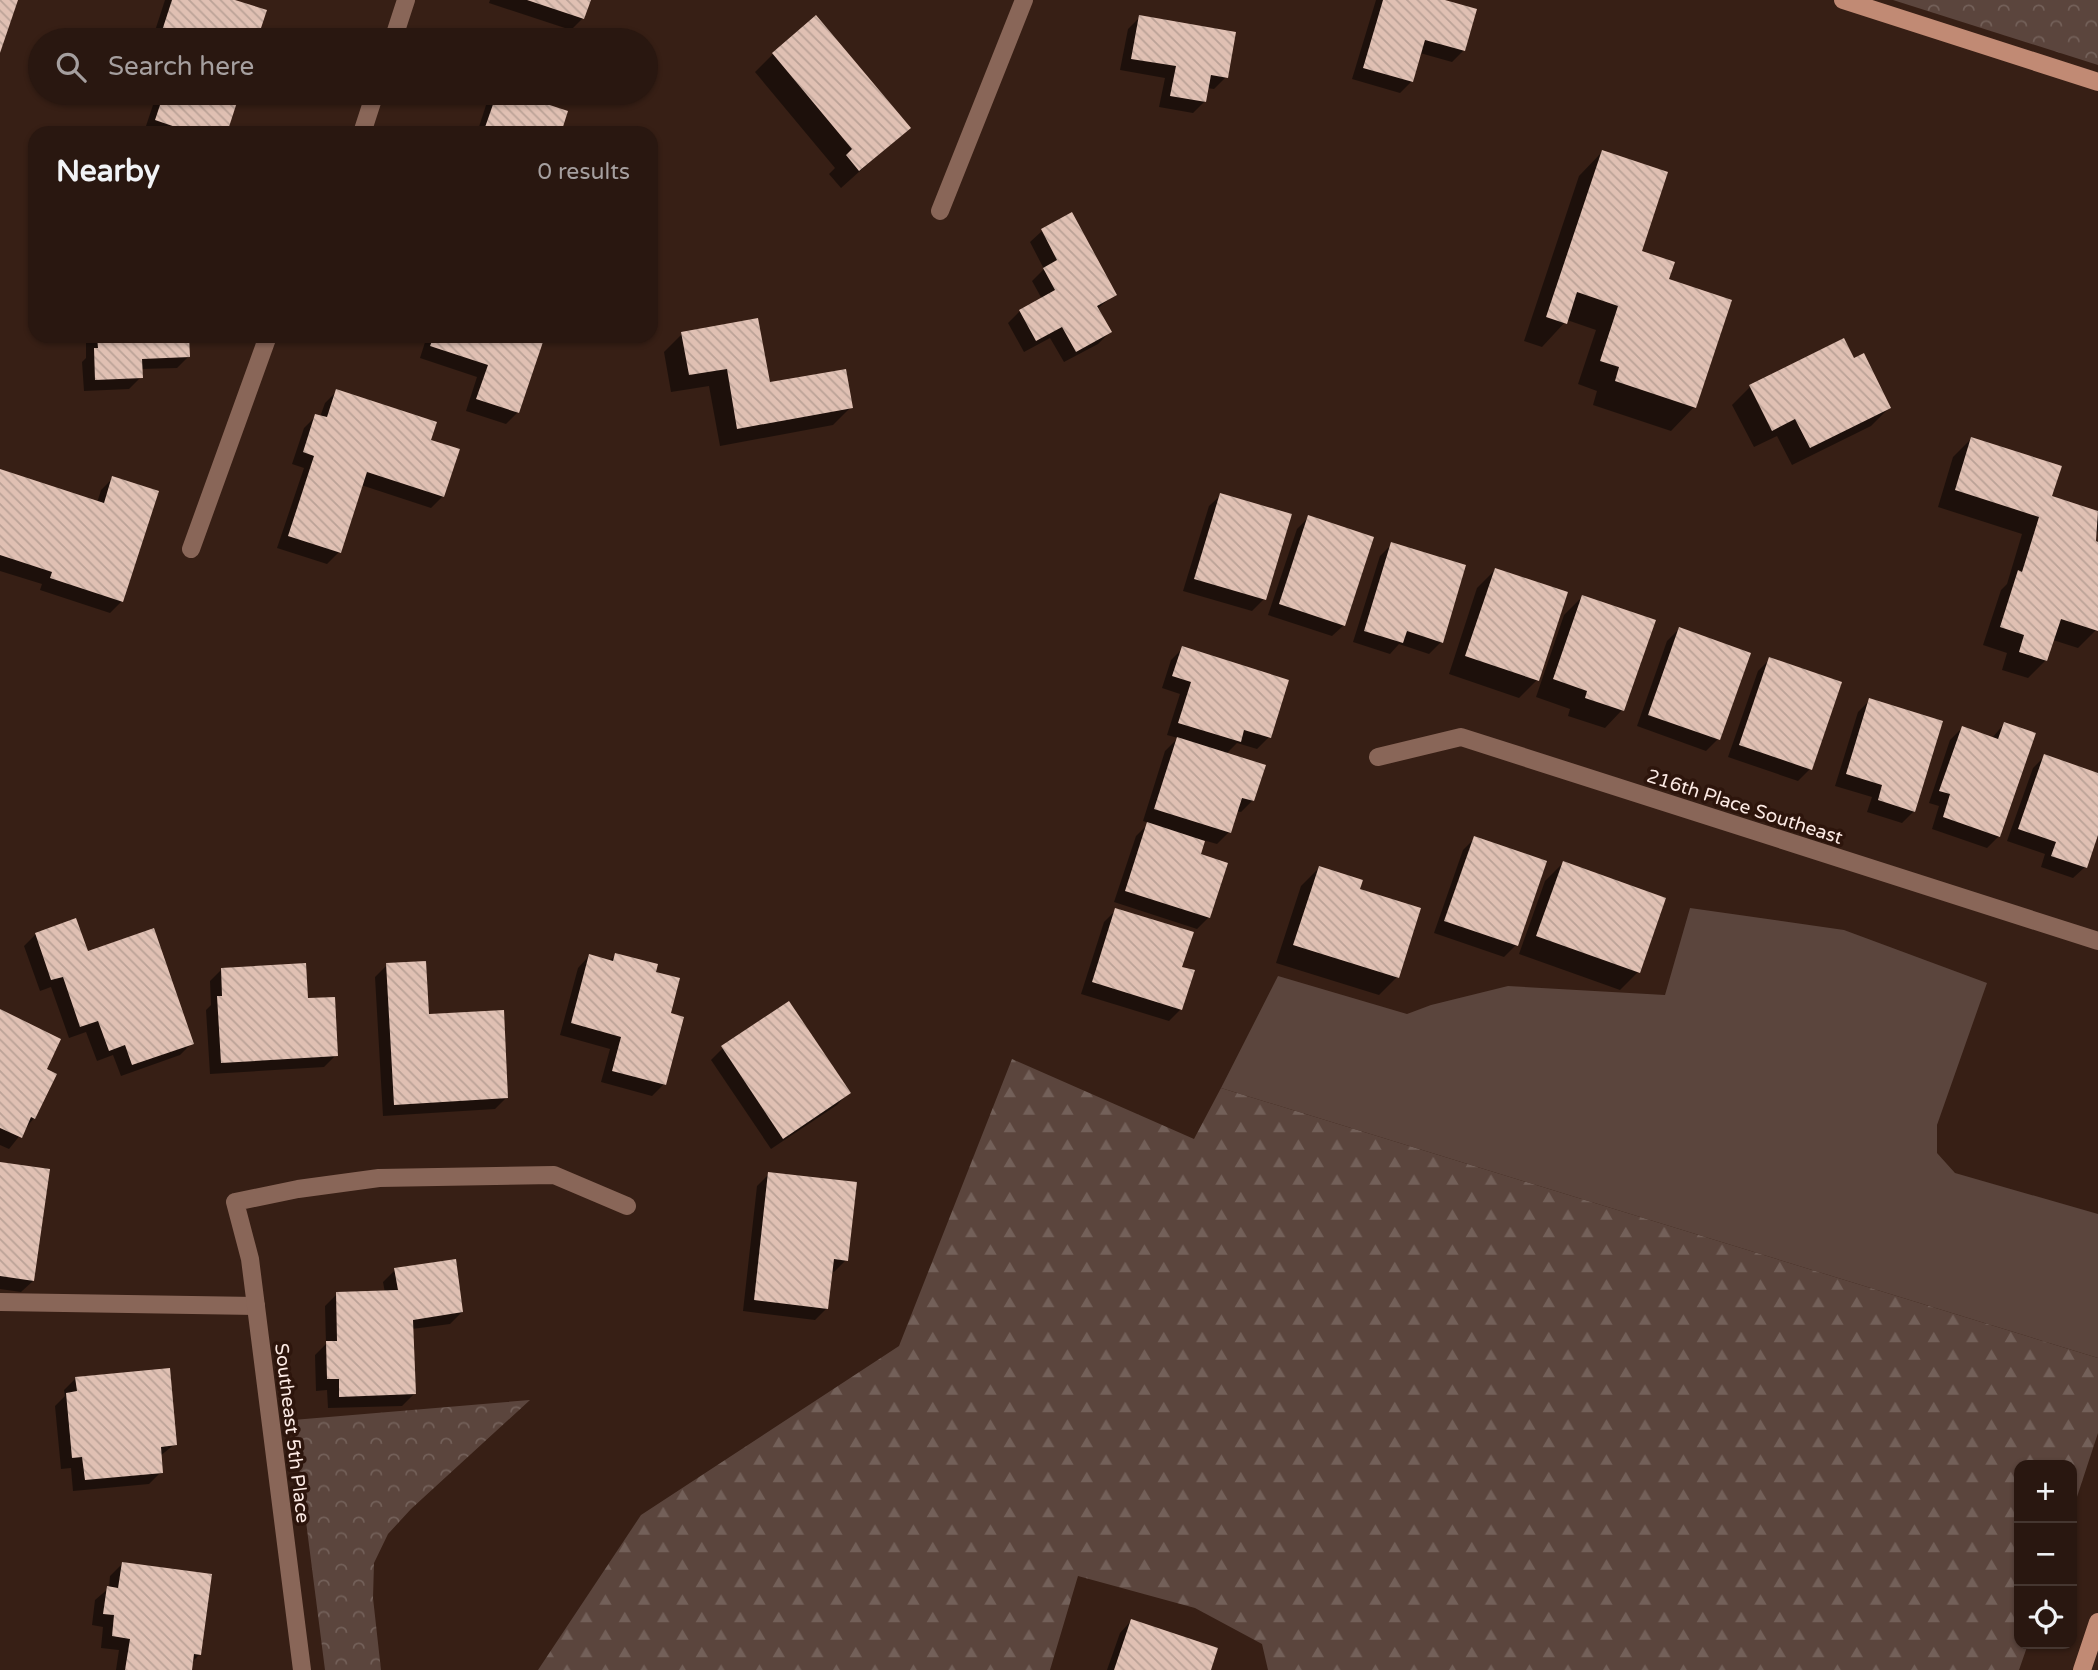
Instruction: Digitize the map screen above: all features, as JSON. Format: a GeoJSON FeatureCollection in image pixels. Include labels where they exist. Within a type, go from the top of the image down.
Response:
{"type":"FeatureCollection","features":[{"type":"Feature","properties":{"kind":"street"},"geometry":{"type":"LineString","coordinates":[[397,28],[406,0]]}},
{"type":"Feature","properties":{"kind":"street"},"geometry":{"type":"LineString","coordinates":[[940,211],[1024,0]]}},
{"type":"Feature","properties":{"kind":"street"},"geometry":{"type":"LineString","coordinates":[[1843,0],[2098,82]]}},
{"type":"Feature","properties":{"kind":"street"},"geometry":{"type":"LineString","coordinates":[[364,126],[371,105]]}},
{"type":"Feature","properties":{"kind":"street"},"geometry":{"type":"LineString","coordinates":[[191,549],[265,343]]}},
{"type":"Feature","properties":{"kind":"street","name":"216th Place Southeast"},"geometry":{"type":"LineString","coordinates":[[1378,758],[1461,737],[2098,941]]}},
{"type":"Feature","properties":{"kind":"street","name":"Southeast 5th Place"},"geometry":{"type":"LineString","coordinates":[[302,1670],[250,1259],[235,1202],[298,1189],[379,1178],[554,1175],[627,1206]]}},
{"type":"Feature","properties":{"kind":"street"},"geometry":{"type":"LineString","coordinates":[[0,1302],[256,1306]]}},
{"type":"Feature","properties":{"kind":"street"},"geometry":{"type":"LineString","coordinates":[[2082,1670],[2098,1622]]}},
{"type":"Feature","properties":{"kind":"green space"},"geometry":{"type":"Polygon","coordinates":[[[1893,0],[2098,0],[2098,65],[1893,0]]]}},
{"type":"Feature","properties":{"kind":"green space"},"geometry":{"type":"Polygon","coordinates":[[[1690,908],[1844,930],[1987,983],[1937,1125],[1937,1153],[1955,1173],[2098,1214],[2098,1358],[1221,1088],[1278,976],[1407,1014],[1431,1005],[1508,986],[1665,995],[1690,908]]]}},
{"type":"Feature","properties":{"kind":"green space"},"geometry":{"type":"Polygon","coordinates":[[[1012,1059],[1194,1139],[1221,1088],[2098,1358],[2098,1433],[2077,1497],[2077,1460],[2014,1460],[2014,1649],[2026,1649],[2019,1670],[1268,1670],[1262,1644],[1195,1608],[1078,1576],[1050,1670],[538,1670],[641,1515],[899,1346],[1012,1059]]]}},
{"type":"Feature","properties":{"kind":"green space"},"geometry":{"type":"Polygon","coordinates":[[[530,1400],[411,1509],[388,1534],[374,1563],[373,1598],[381,1670],[325,1670],[293,1420],[530,1400]]]}},
{"type":"Feature","properties":{"kind":"building"},"geometry":{"type":"Polygon","coordinates":[[[0,0],[18,0],[0,53],[0,0]]]}},
{"type":"Feature","properties":{"kind":"building"},"geometry":{"type":"Polygon","coordinates":[[[172,0],[235,0],[267,10],[261,28],[163,28],[172,0]]]}},
{"type":"Feature","properties":{"kind":"building"},"geometry":{"type":"Polygon","coordinates":[[[527,0],[591,0],[584,19],[527,0]]]}},
{"type":"Feature","properties":{"kind":"building"},"geometry":{"type":"Polygon","coordinates":[[[1383,0],[1445,0],[1477,9],[1465,51],[1425,40],[1413,82],[1363,68],[1383,0]]]}},
{"type":"Feature","properties":{"kind":"building"},"geometry":{"type":"Polygon","coordinates":[[[816,15],[911,128],[859,171],[846,155],[852,149],[772,53],[816,15]]]}},
{"type":"Feature","properties":{"kind":"building"},"geometry":{"type":"Polygon","coordinates":[[[1139,15],[1236,32],[1228,78],[1211,75],[1206,102],[1170,96],[1176,66],[1131,59],[1139,15]]]}},
{"type":"Feature","properties":{"kind":"building"},"geometry":{"type":"Polygon","coordinates":[[[160,105],[236,105],[229,126],[173,126],[155,120],[160,105]]]}},
{"type":"Feature","properties":{"kind":"building"},"geometry":{"type":"Polygon","coordinates":[[[493,105],[550,105],[568,111],[563,126],[485,126],[493,105]]]}},
{"type":"Feature","properties":{"kind":"building"},"geometry":{"type":"Polygon","coordinates":[[[1602,150],[1668,172],[1642,251],[1675,262],[1669,279],[1732,300],[1696,408],[1615,381],[1619,367],[1600,361],[1618,306],[1577,292],[1567,324],[1546,317],[1602,150]]]}},
{"type":"Feature","properties":{"kind":"building"},"geometry":{"type":"Polygon","coordinates":[[[1072,212],[1117,295],[1097,306],[1112,332],[1076,352],[1062,327],[1036,341],[1019,310],[1055,290],[1043,268],[1057,260],[1041,229],[1072,212]]]}},
{"type":"Feature","properties":{"kind":"building"},"geometry":{"type":"Polygon","coordinates":[[[758,318],[770,382],[846,369],[853,408],[737,429],[727,369],[689,375],[681,332],[758,318]]]}},
{"type":"Feature","properties":{"kind":"building"},"geometry":{"type":"Polygon","coordinates":[[[1844,338],[1854,358],[1864,353],[1891,408],[1810,448],[1795,419],[1772,431],[1749,385],[1844,338]]]}},
{"type":"Feature","properties":{"kind":"building"},"geometry":{"type":"Polygon","coordinates":[[[98,343],[189,343],[190,357],[142,359],[143,378],[95,380],[94,348],[98,348],[98,343]]]}},
{"type":"Feature","properties":{"kind":"building"},"geometry":{"type":"Polygon","coordinates":[[[431,343],[543,343],[519,413],[476,399],[488,365],[430,346],[431,343]]]}},
{"type":"Feature","properties":{"kind":"building"},"geometry":{"type":"Polygon","coordinates":[[[336,389],[437,422],[431,440],[460,449],[444,497],[367,472],[341,553],[288,536],[314,456],[303,452],[315,414],[327,417],[336,389]]]}},
{"type":"Feature","properties":{"kind":"building"},"geometry":{"type":"Polygon","coordinates":[[[1971,437],[2062,466],[2052,496],[2098,511],[2098,631],[2061,619],[2047,661],[2019,652],[2024,635],[2000,627],[2018,570],[2022,572],[2039,517],[1955,490],[1971,437]]]}},
{"type":"Feature","properties":{"kind":"building"},"geometry":{"type":"Polygon","coordinates":[[[0,469],[104,503],[112,476],[159,491],[123,602],[50,578],[52,572],[0,555],[0,469]]]}},
{"type":"Feature","properties":{"kind":"building"},"geometry":{"type":"Polygon","coordinates":[[[1220,493],[1292,514],[1266,600],[1194,579],[1220,493]]]}},
{"type":"Feature","properties":{"kind":"building"},"geometry":{"type":"Polygon","coordinates":[[[1308,515],[1374,537],[1345,626],[1279,604],[1308,515]]]}},
{"type":"Feature","properties":{"kind":"building"},"geometry":{"type":"Polygon","coordinates":[[[1391,542],[1466,565],[1443,643],[1407,631],[1403,643],[1364,631],[1391,542]]]}},
{"type":"Feature","properties":{"kind":"building"},"geometry":{"type":"Polygon","coordinates":[[[1495,568],[1568,592],[1539,681],[1465,656],[1495,568]]]}},
{"type":"Feature","properties":{"kind":"building"},"geometry":{"type":"Polygon","coordinates":[[[1582,595],[1656,620],[1624,711],[1585,698],[1587,691],[1553,679],[1582,595]]]}},
{"type":"Feature","properties":{"kind":"building"},"geometry":{"type":"Polygon","coordinates":[[[1679,627],[1751,653],[1720,740],[1648,715],[1679,627]]]}},
{"type":"Feature","properties":{"kind":"building"},"geometry":{"type":"Polygon","coordinates":[[[1182,646],[1289,680],[1271,738],[1244,730],[1241,742],[1178,723],[1191,682],[1172,676],[1182,646]]]}},
{"type":"Feature","properties":{"kind":"building"},"geometry":{"type":"Polygon","coordinates":[[[1769,657],[1842,682],[1812,770],[1739,745],[1769,657]]]}},
{"type":"Feature","properties":{"kind":"building"},"geometry":{"type":"Polygon","coordinates":[[[1869,698],[1943,721],[1915,812],[1878,800],[1882,785],[1846,774],[1869,698]]]}},
{"type":"Feature","properties":{"kind":"building"},"geometry":{"type":"Polygon","coordinates":[[[2004,722],[2036,733],[2000,837],[1943,817],[1950,794],[1939,791],[1962,726],[1998,739],[2004,722]]]}},
{"type":"Feature","properties":{"kind":"building"},"geometry":{"type":"Polygon","coordinates":[[[1177,737],[1266,765],[1254,801],[1242,798],[1231,833],[1154,809],[1177,737]]]}},
{"type":"Feature","properties":{"kind":"building"},"geometry":{"type":"Polygon","coordinates":[[[2044,754],[2098,773],[2098,835],[2087,868],[2051,856],[2056,842],[2018,829],[2044,754]]]}},
{"type":"Feature","properties":{"kind":"building"},"geometry":{"type":"Polygon","coordinates":[[[1147,822],[1205,841],[1201,854],[1228,863],[1210,918],[1125,891],[1147,822]]]}},
{"type":"Feature","properties":{"kind":"building"},"geometry":{"type":"Polygon","coordinates":[[[1474,836],[1547,861],[1518,946],[1444,921],[1474,836]]]}},
{"type":"Feature","properties":{"kind":"building"},"geometry":{"type":"Polygon","coordinates":[[[1563,861],[1666,898],[1640,973],[1536,936],[1563,861]]]}},
{"type":"Feature","properties":{"kind":"building"},"geometry":{"type":"Polygon","coordinates":[[[1319,866],[1363,880],[1360,889],[1421,908],[1399,978],[1293,945],[1319,866]]]}},
{"type":"Feature","properties":{"kind":"building"},"geometry":{"type":"Polygon","coordinates":[[[1115,908],[1194,932],[1182,967],[1195,970],[1182,1010],[1092,982],[1115,908]]]}},
{"type":"Feature","properties":{"kind":"building"},"geometry":{"type":"Polygon","coordinates":[[[76,918],[88,951],[154,928],[194,1044],[132,1065],[125,1045],[109,1051],[98,1021],[80,1027],[63,977],[51,980],[35,933],[76,918]]]}},
{"type":"Feature","properties":{"kind":"building"},"geometry":{"type":"Polygon","coordinates":[[[615,953],[658,964],[656,972],[680,978],[671,1013],[684,1017],[666,1085],[612,1071],[621,1037],[571,1023],[589,954],[613,961],[615,953]]]}},
{"type":"Feature","properties":{"kind":"building"},"geometry":{"type":"Polygon","coordinates":[[[426,961],[429,1014],[504,1010],[508,1098],[394,1105],[386,963],[426,961]]]}},
{"type":"Feature","properties":{"kind":"building"},"geometry":{"type":"Polygon","coordinates":[[[306,963],[308,998],[335,997],[338,1056],[221,1063],[217,996],[222,996],[221,968],[306,963]]]}},
{"type":"Feature","properties":{"kind":"building"},"geometry":{"type":"Polygon","coordinates":[[[789,1001],[851,1093],[783,1139],[721,1046],[789,1001]]]}},
{"type":"Feature","properties":{"kind":"building"},"geometry":{"type":"Polygon","coordinates":[[[0,1009],[61,1039],[47,1069],[57,1074],[35,1119],[31,1117],[22,1138],[0,1128],[0,1009]]]}},
{"type":"Feature","properties":{"kind":"building"},"geometry":{"type":"Polygon","coordinates":[[[0,1162],[50,1169],[34,1281],[0,1276],[0,1162]]]}},
{"type":"Feature","properties":{"kind":"building"},"geometry":{"type":"Polygon","coordinates":[[[768,1172],[857,1182],[848,1261],[834,1259],[828,1309],[754,1300],[768,1172]]]}},
{"type":"Feature","properties":{"kind":"building"},"geometry":{"type":"Polygon","coordinates":[[[456,1259],[463,1312],[413,1320],[416,1394],[339,1397],[339,1379],[327,1379],[326,1341],[337,1341],[336,1292],[398,1290],[394,1268],[456,1259]]]}},
{"type":"Feature","properties":{"kind":"building"},"geometry":{"type":"Polygon","coordinates":[[[170,1368],[177,1445],[161,1447],[163,1473],[85,1480],[82,1457],[72,1458],[66,1393],[77,1391],[75,1377],[170,1368]]]}},
{"type":"Feature","properties":{"kind":"building"},"geometry":{"type":"Polygon","coordinates":[[[122,1562],[212,1574],[201,1655],[194,1654],[192,1670],[125,1670],[130,1639],[112,1636],[114,1615],[103,1614],[107,1586],[118,1588],[122,1562]]]}},
{"type":"Feature","properties":{"kind":"building"},"geometry":{"type":"Polygon","coordinates":[[[1131,1619],[1218,1648],[1211,1670],[1114,1670],[1131,1619]]]}}]}
